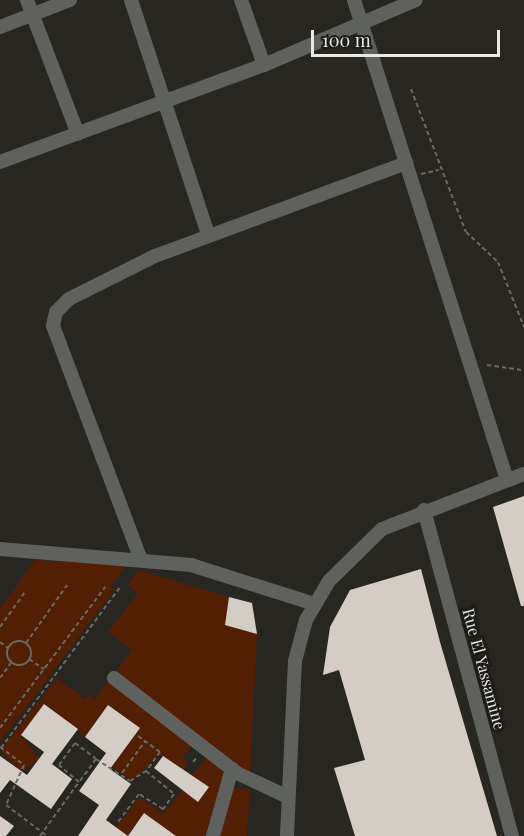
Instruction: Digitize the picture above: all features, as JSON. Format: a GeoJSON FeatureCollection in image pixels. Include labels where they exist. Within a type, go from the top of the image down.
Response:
{"type":"FeatureCollection","features":[{"type":"Feature","properties":{"kind":"street"},"geometry":{"type":"LineString","coordinates":[[27,0],[78,134]]}},
{"type":"Feature","properties":{"kind":"street"},"geometry":{"type":"LineString","coordinates":[[0,27],[70,0]]}},
{"type":"Feature","properties":{"kind":"street"},"geometry":{"type":"LineString","coordinates":[[130,0],[208,234]]}},
{"type":"Feature","properties":{"kind":"street"},"geometry":{"type":"LineString","coordinates":[[241,0],[264,65]]}},
{"type":"Feature","properties":{"kind":"street"},"geometry":{"type":"LineString","coordinates":[[354,0],[507,480]]}},
{"type":"Feature","properties":{"kind":"street"},"geometry":{"type":"LineString","coordinates":[[0,162],[264,65],[417,0]]}},
{"type":"Feature","properties":{"kind":"street"},"geometry":{"type":"LineString","coordinates":[[141,560],[52,320],[69,299],[208,234],[408,170]]}},
{"type":"Feature","properties":{"kind":"street"},"geometry":{"type":"LineString","coordinates":[[286,836],[295,661],[315,604],[363,543],[423,510],[524,474]]}},
{"type":"Feature","properties":{"kind":"street","name":"Rue El Yassamine"},"geometry":{"type":"LineString","coordinates":[[423,510],[512,836]]}},
{"type":"Feature","properties":{"kind":"street"},"geometry":{"type":"LineString","coordinates":[[0,549],[191,566],[315,604]]}},
{"type":"Feature","properties":{"kind":"street"},"geometry":{"type":"LineString","coordinates":[[114,678],[232,769],[288,797]]}},
{"type":"Feature","properties":{"kind":"street"},"geometry":{"type":"LineString","coordinates":[[213,836],[232,769]]}},
{"type":"Feature","properties":{"kind":"path"},"geometry":{"type":"LineString","coordinates":[[411,89],[440,170],[469,237],[498,262],[524,327]]}},
{"type":"Feature","properties":{"kind":"path"},"geometry":{"type":"LineString","coordinates":[[408,170],[440,170]]}},
{"type":"Feature","properties":{"kind":"path"},"geometry":{"type":"LineString","coordinates":[[487,365],[524,369]]}},
{"type":"Feature","properties":{"kind":"path"},"geometry":{"type":"LineString","coordinates":[[8,648],[26,644],[67,585]]}},
{"type":"Feature","properties":{"kind":"path"},"geometry":{"type":"LineString","coordinates":[[47,836],[6,805],[24,765],[1,748],[121,586]]}},
{"type":"Feature","properties":{"kind":"path"},"geometry":{"type":"LineString","coordinates":[[0,728],[105,587]]}},
{"type":"Feature","properties":{"kind":"path"},"geometry":{"type":"LineString","coordinates":[[0,627],[25,592]]}},
{"type":"Feature","properties":{"kind":"path"},"geometry":{"type":"LineString","coordinates":[[0,642],[8,648],[11,663],[0,678]]}},
{"type":"Feature","properties":{"kind":"path"},"geometry":{"type":"LineString","coordinates":[[26,644],[29,659],[44,669]]}},
{"type":"Feature","properties":{"kind":"path"},"geometry":{"type":"LineString","coordinates":[[11,663],[22,665],[29,659]]}},
{"type":"Feature","properties":{"kind":"path"},"geometry":{"type":"LineString","coordinates":[[79,782],[59,763],[73,743],[131,781],[146,771],[160,753],[138,736]]}},
{"type":"Feature","properties":{"kind":"path"},"geometry":{"type":"LineString","coordinates":[[121,774],[145,741]]}},
{"type":"Feature","properties":{"kind":"path"},"geometry":{"type":"LineString","coordinates":[[42,834],[96,759]]}},
{"type":"Feature","properties":{"kind":"path"},"geometry":{"type":"LineString","coordinates":[[117,823],[139,794],[161,809],[174,796],[146,771]]}},
{"type":"Feature","properties":{"kind":"shaded area"},"geometry":{"type":"Polygon","coordinates":[[[35,560],[127,564],[110,587],[114,590],[0,742],[0,609],[35,560]]]}},
{"type":"Feature","properties":{"kind":"shaded area"},"geometry":{"type":"Polygon","coordinates":[[[139,570],[229,597],[225,625],[257,634],[250,777],[115,673],[132,650],[108,632],[138,593],[128,585],[139,570]]]}},
{"type":"Feature","properties":{"kind":"shaded area"},"geometry":{"type":"Polygon","coordinates":[[[57,678],[85,699],[89,695],[95,700],[109,680],[193,746],[182,757],[189,763],[183,771],[160,754],[132,781],[111,766],[140,728],[108,705],[85,737],[45,704],[21,735],[39,758],[22,772],[0,751],[57,678]]]}},
{"type":"Feature","properties":{"kind":"shaded area"},"geometry":{"type":"Polygon","coordinates":[[[206,758],[226,770],[205,836],[175,836],[144,813],[128,836],[116,828],[140,797],[163,814],[183,790],[208,787],[192,775],[206,758]]]}},
{"type":"Feature","properties":{"kind":"shaded area"},"geometry":{"type":"Polygon","coordinates":[[[229,788],[250,789],[247,836],[215,836],[229,788]]]}},
{"type":"Feature","properties":{"kind":"building"},"geometry":{"type":"Polygon","coordinates":[[[524,496],[524,606],[521,606],[493,507],[524,496]]]}},
{"type":"Feature","properties":{"kind":"building"},"geometry":{"type":"Polygon","coordinates":[[[421,569],[497,836],[355,836],[334,768],[365,760],[339,670],[323,675],[330,627],[350,590],[421,569]]]}},
{"type":"Feature","properties":{"kind":"building"},"geometry":{"type":"Polygon","coordinates":[[[229,597],[252,603],[257,634],[225,625],[229,597]]]}},
{"type":"Feature","properties":{"kind":"building"},"geometry":{"type":"Polygon","coordinates":[[[44,704],[78,729],[52,764],[72,779],[51,809],[10,780],[0,793],[0,756],[27,775],[44,752],[21,735],[44,704]]]}},
{"type":"Feature","properties":{"kind":"building"},"geometry":{"type":"Polygon","coordinates":[[[108,705],[140,728],[110,769],[131,784],[106,820],[128,836],[78,836],[99,805],[79,791],[106,753],[85,737],[108,705]]]}},
{"type":"Feature","properties":{"kind":"building"},"geometry":{"type":"Polygon","coordinates":[[[163,756],[209,787],[198,802],[154,768],[163,756]]]}},
{"type":"Feature","properties":{"kind":"building"},"geometry":{"type":"Polygon","coordinates":[[[144,813],[176,836],[128,836],[144,813]]]}},
{"type":"Feature","properties":{"kind":"building"},"geometry":{"type":"Polygon","coordinates":[[[0,816],[14,826],[6,836],[0,836],[0,816]]]}}]}
